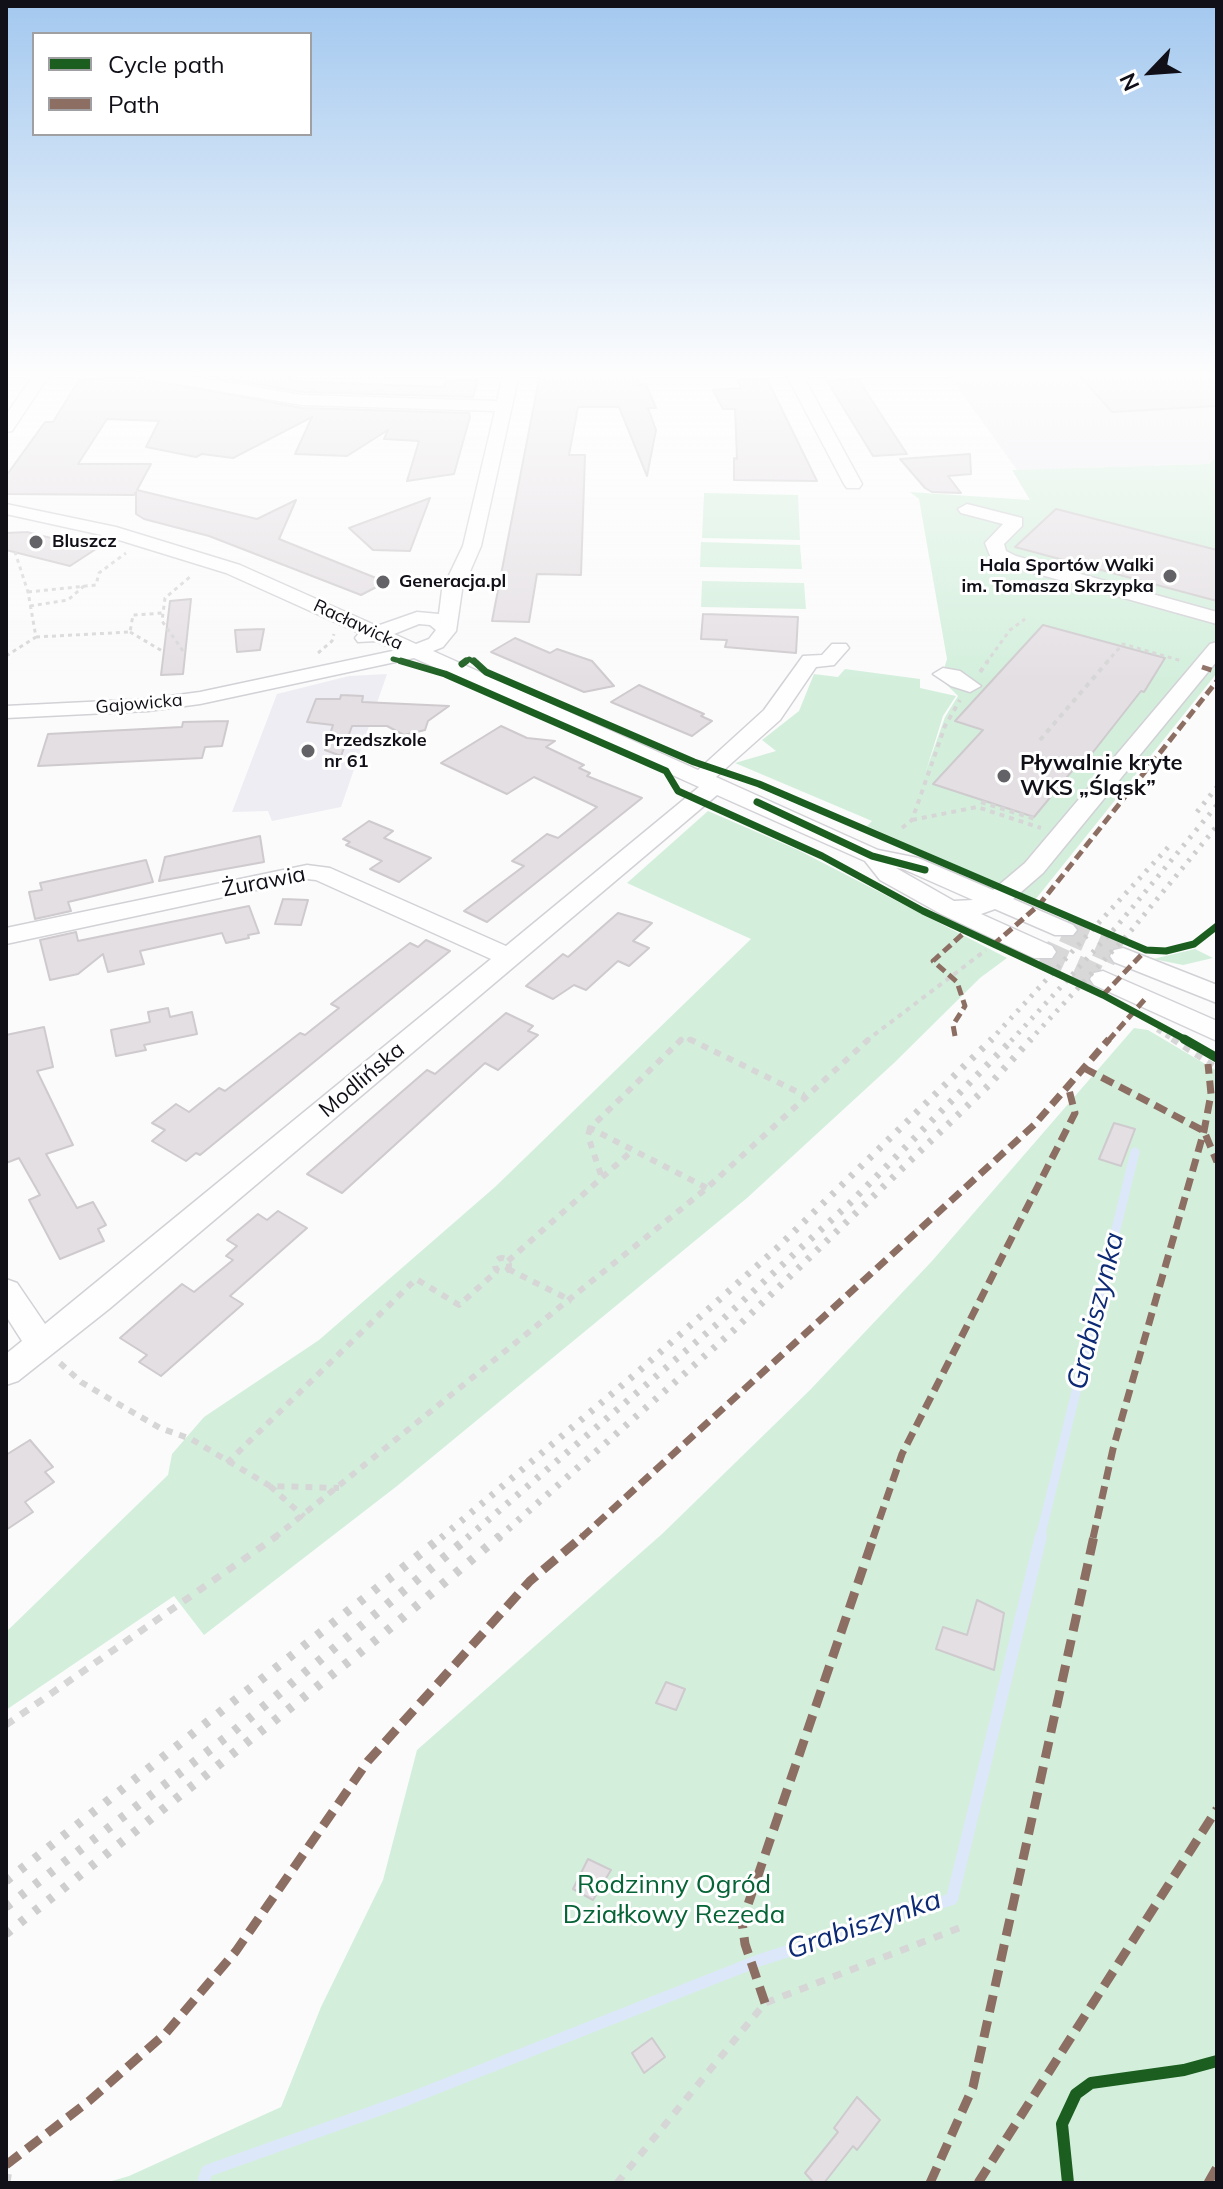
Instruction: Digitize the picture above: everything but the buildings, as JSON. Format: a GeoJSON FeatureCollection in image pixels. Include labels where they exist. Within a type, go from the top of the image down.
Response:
{"type":"FeatureCollection","features":[{"type":"Feature","properties":{"kind":"street"},"geometry":{"type":"LineString","coordinates":[[415,652],[442,638],[451,610],[452,590],[472,546],[487,476]]}},
{"type":"Feature","properties":{"kind":"street"},"geometry":{"type":"LineString","coordinates":[[849,476],[853,484]]}},
{"type":"Feature","properties":{"kind":"street","name":"Racławicka"},"geometry":{"type":"LineString","coordinates":[[6,509],[110,531],[233,569],[872,856],[909,863],[1064,930]]}},
{"type":"Feature","properties":{"kind":"street"},"geometry":{"type":"LineString","coordinates":[[967,509],[1016,522],[994,543],[998,554],[1009,560],[1217,618]]}},
{"type":"Feature","properties":{"kind":"street"},"geometry":{"type":"LineString","coordinates":[[353,657],[375,633],[417,618],[452,590]]}},
{"type":"Feature","properties":{"kind":"street"},"geometry":{"type":"LineString","coordinates":[[417,618],[435,619],[445,625]]}},
{"type":"Feature","properties":{"kind":"street","name":"Modlińska"},"geometry":{"type":"LineString","coordinates":[[6,1372],[509,957],[708,782],[772,715],[810,660],[827,661],[839,648]]}},
{"type":"Feature","properties":{"kind":"street"},"geometry":{"type":"LineString","coordinates":[[950,909],[978,907],[996,901],[1024,878],[1064,836],[1217,648]]}},
{"type":"Feature","properties":{"kind":"street","name":"Gajowicka"},"geometry":{"type":"LineString","coordinates":[[6,712],[148,705],[200,698],[353,657],[415,652]]}},
{"type":"Feature","properties":{"kind":"street"},"geometry":{"type":"LineString","coordinates":[[943,674],[953,675],[958,682],[970,686]]}},
{"type":"Feature","properties":{"kind":"street","name":"Racławicka"},"geometry":{"type":"LineString","coordinates":[[872,856],[889,875],[950,909],[1043,952]]}},
{"type":"Feature","properties":{"kind":"street","name":"Żurawia"},"geometry":{"type":"LineString","coordinates":[[6,936],[307,872],[338,878],[509,957]]}},
{"type":"Feature","properties":{"kind":"street"},"geometry":{"type":"LineString","coordinates":[[1123,956],[1214,992]]}},
{"type":"Feature","properties":{"kind":"street"},"geometry":{"type":"LineString","coordinates":[[1214,992],[1109,982],[1217,1032]]}},
{"type":"Feature","properties":{"kind":"street"},"geometry":{"type":"LineString","coordinates":[[6,1291],[42,1345]]}},
{"type":"Feature","properties":{"kind":"path"},"geometry":{"type":"LineString","coordinates":[[28,592],[96,585],[99,573],[130,550],[122,548]]}},
{"type":"Feature","properties":{"kind":"path"},"geometry":{"type":"LineString","coordinates":[[15,552],[28,592],[36,637]]}},
{"type":"Feature","properties":{"kind":"path"},"geometry":{"type":"LineString","coordinates":[[181,568],[196,573],[165,598],[162,621],[183,651]]}},
{"type":"Feature","properties":{"kind":"path"},"geometry":{"type":"LineString","coordinates":[[30,606],[68,600],[84,586]]}},
{"type":"Feature","properties":{"kind":"path"},"geometry":{"type":"LineString","coordinates":[[130,632],[133,615],[163,613]]}},
{"type":"Feature","properties":{"kind":"path"},"geometry":{"type":"LineString","coordinates":[[1018,623],[1025,619]]}},
{"type":"Feature","properties":{"kind":"path"},"geometry":{"type":"LineString","coordinates":[[310,656],[332,641],[335,633],[331,629]]}},
{"type":"Feature","properties":{"kind":"path"},"geometry":{"type":"LineString","coordinates":[[6,656],[36,637],[130,632],[164,652]]}},
{"type":"Feature","properties":{"kind":"path"},"geometry":{"type":"LineString","coordinates":[[1040,740],[1123,644],[1202,667]]}},
{"type":"Feature","properties":{"kind":"path"},"geometry":{"type":"LineString","coordinates":[[912,820],[930,772]]}},
{"type":"Feature","properties":{"kind":"path"},"geometry":{"type":"LineString","coordinates":[[980,803],[1064,836]]}},
{"type":"Feature","properties":{"kind":"path"},"geometry":{"type":"LineString","coordinates":[[902,828],[912,820],[980,803],[1035,819]]}},
{"type":"Feature","properties":{"kind":"path"},"geometry":{"type":"LineString","coordinates":[[6,1725],[304,1517],[707,1188],[804,1095],[930,990],[993,945]]}},
{"type":"Feature","properties":{"kind":"path"},"geometry":{"type":"LineString","coordinates":[[1148,1024],[1157,1024],[1217,1058]]}},
{"type":"Feature","properties":{"kind":"path"},"geometry":{"type":"LineString","coordinates":[[1148,1024],[1217,1068]]}},
{"type":"Feature","properties":{"kind":"path"},"geometry":{"type":"LineString","coordinates":[[602,1178],[588,1136],[590,1128],[684,1037],[804,1095]]}},
{"type":"Feature","properties":{"kind":"path"},"geometry":{"type":"LineString","coordinates":[[590,1128],[707,1188]]}},
{"type":"Feature","properties":{"kind":"path"},"geometry":{"type":"LineString","coordinates":[[497,1271],[493,1267],[496,1261],[508,1261],[633,1150]]}},
{"type":"Feature","properties":{"kind":"path"},"geometry":{"type":"LineString","coordinates":[[508,1261],[508,1269]]}},
{"type":"Feature","properties":{"kind":"path"},"geometry":{"type":"LineString","coordinates":[[227,1463],[416,1279],[459,1305],[497,1271],[508,1269],[572,1301]]}},
{"type":"Feature","properties":{"kind":"path"},"geometry":{"type":"LineString","coordinates":[[42,1345],[81,1382],[160,1428],[191,1439],[270,1486],[304,1517]]}},
{"type":"Feature","properties":{"kind":"path"},"geometry":{"type":"LineString","coordinates":[[270,1486],[340,1488]]}},
{"type":"Feature","properties":{"kind":"path"},"geometry":{"type":"LineString","coordinates":[[617,2183],[765,2003],[967,1925]]}},
{"type":"Feature","properties":{"kind":"path"},"geometry":{"type":"LineString","coordinates":[[7,2183],[10,2163]]}},
{"type":"Feature","properties":{"kind":"shaded area","name":"Przedszkole nr 61"},"geometry":{"type":"Polygon","coordinates":[[[387,674],[341,807],[272,821],[268,811],[232,812],[277,694],[349,676],[387,674]]]}},
{"type":"Feature","properties":{"kind":"green space"},"geometry":{"type":"Polygon","coordinates":[[[1016,476],[1217,476],[1217,673],[1035,900],[867,826],[872,821],[735,763],[776,751],[762,740],[799,711],[814,674],[838,677],[845,669],[920,679],[920,688],[956,696],[943,716],[926,771],[945,717],[958,696],[941,679],[947,659],[919,499],[910,492],[1030,500],[1016,476]]]}},
{"type":"Feature","properties":{"kind":"green space"},"geometry":{"type":"Polygon","coordinates":[[[704,493],[798,495],[800,540],[702,538],[704,493]]]}},
{"type":"Feature","properties":{"kind":"green space"},"geometry":{"type":"Polygon","coordinates":[[[701,542],[800,545],[802,569],[700,567],[701,542]]]}},
{"type":"Feature","properties":{"kind":"green space"},"geometry":{"type":"Polygon","coordinates":[[[702,581],[804,583],[806,609],[701,607],[702,581]]]}},
{"type":"Feature","properties":{"kind":"green space"},"geometry":{"type":"Polygon","coordinates":[[[708,811],[798,850],[1007,958],[980,978],[894,1063],[747,1198],[397,1486],[204,1635],[174,1596],[6,1710],[6,1632],[168,1475],[172,1454],[204,1417],[319,1340],[495,1187],[751,939],[627,883],[708,811]]]}},
{"type":"Feature","properties":{"kind":"green space"},"geometry":{"type":"Polygon","coordinates":[[[1195,949],[1213,958],[1183,965],[1153,959],[1195,949]]]}},
{"type":"Feature","properties":{"kind":"green space","name":"Rodzinny Ogród Działkowy Rezeda"},"geometry":{"type":"Polygon","coordinates":[[[1134,1028],[1148,1030],[1217,1071],[1217,2183],[105,2183],[129,2176],[281,2107],[321,2007],[383,1880],[417,1750],[662,1534],[810,1390],[932,1261],[1134,1028]]]}},
{"type":"Feature","properties":{"kind":"waterway","name":"Grabiszynka"},"geometry":{"type":"LineString","coordinates":[[1040,1538],[1135,1152]]}},
{"type":"Feature","properties":{"kind":"waterway","name":"Grabiszynka"},"geometry":{"type":"LineString","coordinates":[[203,2183],[207,2171],[406,2100],[760,1960],[952,1899],[1041,1536]]}},
{"type":"Feature","properties":{"kind":"tunnel"},"geometry":{"type":"LineString","coordinates":[[1064,930],[1123,956]]}},
{"type":"Feature","properties":{"kind":"tunnel"},"geometry":{"type":"LineString","coordinates":[[1043,952],[1103,979]]}},
{"type":"Feature","properties":{"kind":"railway"},"geometry":{"type":"LineString","coordinates":[[1197,812],[1217,787]]}},
{"type":"Feature","properties":{"kind":"railway"},"geometry":{"type":"LineString","coordinates":[[1011,1041],[1117,926],[1217,805]]}},
{"type":"Feature","properties":{"kind":"railway"},"geometry":{"type":"LineString","coordinates":[[1029,1041],[1130,932],[1217,826]]}},
{"type":"Feature","properties":{"kind":"railway"},"geometry":{"type":"LineString","coordinates":[[990,1040],[1172,843]]}},
{"type":"Feature","properties":{"kind":"railway"},"geometry":{"type":"LineString","coordinates":[[467,1538],[723,1319],[849,1204],[1013,1039]]}},
{"type":"Feature","properties":{"kind":"railway"},"geometry":{"type":"LineString","coordinates":[[498,1538],[734,1330],[989,1085],[1031,1039]]}},
{"type":"Feature","properties":{"kind":"railway"},"geometry":{"type":"LineString","coordinates":[[441,1538],[639,1371],[776,1249],[990,1040]]}},
{"type":"Feature","properties":{"kind":"railway"},"geometry":{"type":"LineString","coordinates":[[6,1881],[443,1536]]}},
{"type":"Feature","properties":{"kind":"railway"},"geometry":{"type":"LineString","coordinates":[[6,1907],[229,1735],[470,1536]]}},
{"type":"Feature","properties":{"kind":"railway"},"geometry":{"type":"LineString","coordinates":[[6,1934],[377,1639],[500,1536]]}},
{"type":"Feature","properties":{"kind":"marked path"},"geometry":{"type":"LineString","coordinates":[[1202,667],[1217,672]]}},
{"type":"Feature","properties":{"kind":"marked path"},"geometry":{"type":"LineString","coordinates":[[993,945],[1039,905],[1217,681]]}},
{"type":"Feature","properties":{"kind":"marked path"},"geometry":{"type":"LineString","coordinates":[[1129,756],[1152,764]]}},
{"type":"Feature","properties":{"kind":"marked path"},"geometry":{"type":"LineString","coordinates":[[955,1036],[953,1025],[965,1006],[957,982],[933,961],[965,932]]}},
{"type":"Feature","properties":{"kind":"marked path"},"geometry":{"type":"LineString","coordinates":[[1103,995],[1146,950]]}},
{"type":"Feature","properties":{"kind":"marked path"},"geometry":{"type":"LineString","coordinates":[[6,2165],[89,2101],[166,2033],[236,1951],[368,1761],[530,1581],[616,1508],[1034,1125],[1145,999]]}},
{"type":"Feature","properties":{"kind":"marked path"},"geometry":{"type":"LineString","coordinates":[[930,2183],[973,2087],[1113,1449],[1204,1131],[1211,1094],[1208,1064]]}},
{"type":"Feature","properties":{"kind":"marked path"},"geometry":{"type":"LineString","coordinates":[[1084,1068],[1204,1131],[1217,1162]]}},
{"type":"Feature","properties":{"kind":"marked path"},"geometry":{"type":"LineString","coordinates":[[765,2003],[745,1944],[742,1922],[902,1454],[1075,1113],[1068,1086]]}},
{"type":"Feature","properties":{"kind":"marked path"},"geometry":{"type":"LineString","coordinates":[[978,2183],[1217,1809]]}},
{"type":"Feature","properties":{"kind":"marked path"},"geometry":{"type":"LineString","coordinates":[[1208,2183],[1217,2167]]}},
{"type":"Feature","properties":{"kind":"cycle path"},"geometry":{"type":"LineString","coordinates":[[393,659],[445,674],[666,771],[678,791],[822,856],[923,911],[1103,995],[1145,1021],[1157,1024],[1217,1058]]}},
{"type":"Feature","properties":{"kind":"cycle path"},"geometry":{"type":"LineString","coordinates":[[462,664],[469,659],[486,672],[694,762],[759,784],[1146,950],[1166,951],[1194,944],[1217,926]]}},
{"type":"Feature","properties":{"kind":"cycle path"},"geometry":{"type":"LineString","coordinates":[[757,802],[872,856],[925,870]]}},
{"type":"Feature","properties":{"kind":"cycle path"},"geometry":{"type":"LineString","coordinates":[[1068,2183],[1062,2124],[1076,2094],[1091,2083],[1184,2070],[1217,2061]]}},
{"type":"Feature","properties":{"kind":"place","name":"Bluszcz"},"geometry":{"type":"Point","coordinates":[36,542]}},
{"type":"Feature","properties":{"kind":"place","name":"Hala Sportów Walki im. Tomasza Skrzypka"},"geometry":{"type":"Point","coordinates":[1170,576]}},
{"type":"Feature","properties":{"kind":"place","name":"Generacja.pl"},"geometry":{"type":"Point","coordinates":[383,582]}},
{"type":"Feature","properties":{"kind":"place","name":"Przedszkole nr 61"},"geometry":{"type":"Point","coordinates":[308,751]}},
{"type":"Feature","properties":{"kind":"place","name":"Pływalnie kryte WKS „Śląsk”"},"geometry":{"type":"Point","coordinates":[1004,776]}}]}
